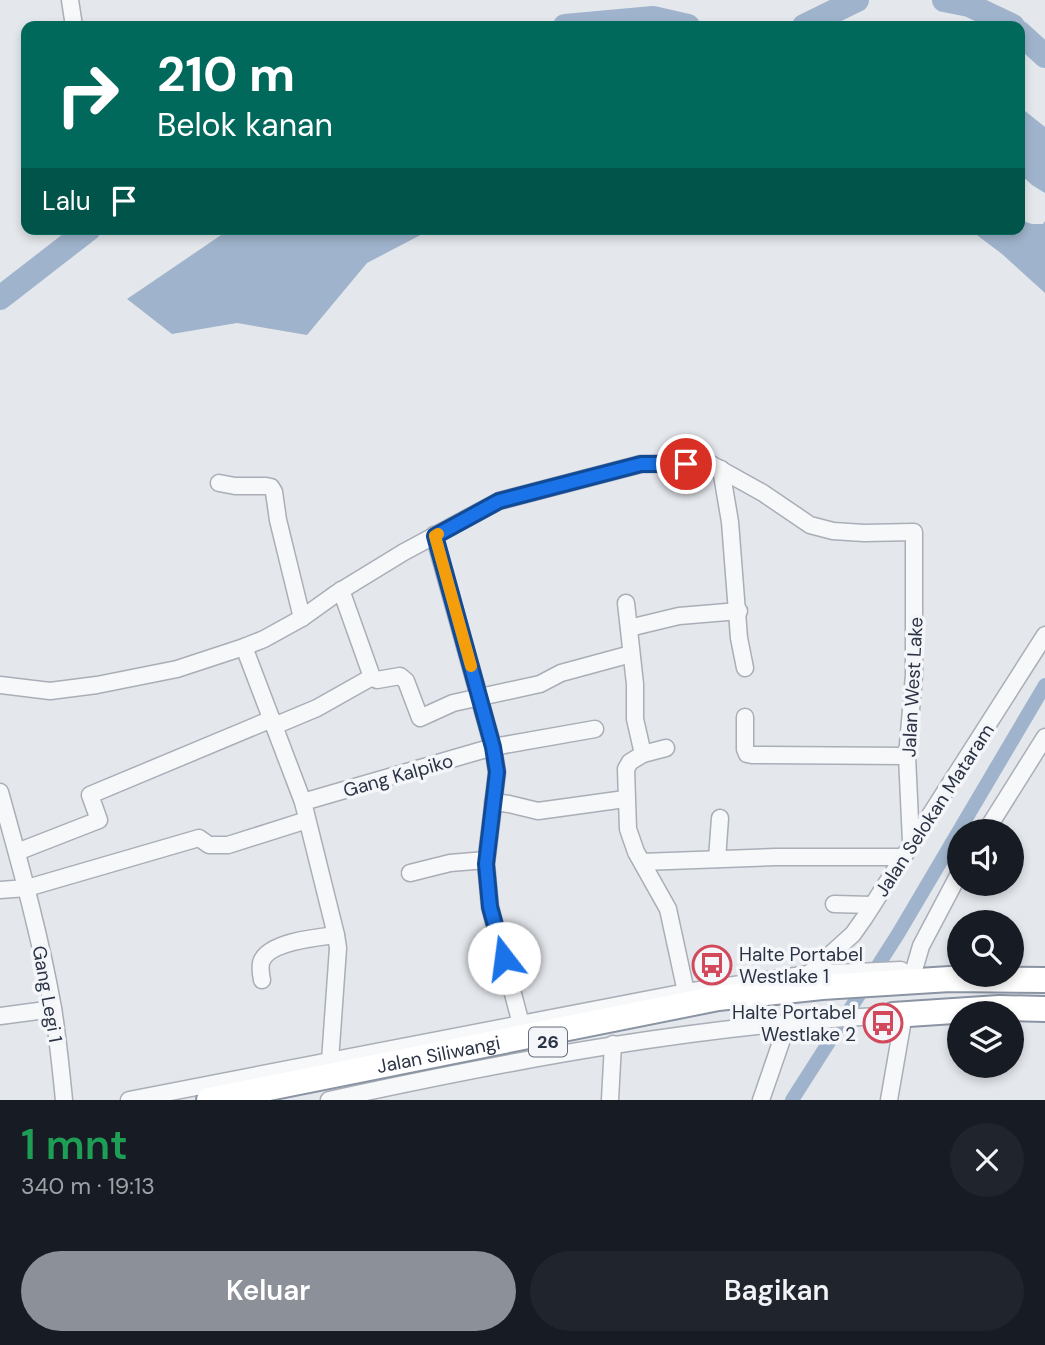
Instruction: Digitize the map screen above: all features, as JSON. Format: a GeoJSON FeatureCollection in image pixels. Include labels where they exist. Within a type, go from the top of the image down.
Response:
{"type":"FeatureCollection","features":[{"type":"Feature","properties":{"kind":"highway"},"geometry":{"type":"LineString","coordinates":[[1024,965],[1045,964]]}},
{"type":"Feature","properties":{"kind":"highway"},"geometry":{"type":"LineString","coordinates":[[907,970],[947,980]]}},
{"type":"Feature","properties":{"kind":"highway","name":"Jalan Siliwangi"},"geometry":{"type":"LineString","coordinates":[[1024,980],[1045,980]]}},
{"type":"Feature","properties":{"kind":"highway","name":"Jalan Siliwangi"},"geometry":{"type":"LineString","coordinates":[[209,1100],[248,1096],[376,1072],[718,998],[814,996],[947,982]]}},
{"type":"Feature","properties":{"kind":"highway","name":"Jalan Siliwangi"},"geometry":{"type":"LineString","coordinates":[[992,987],[1045,995]]}},
{"type":"Feature","properties":{"kind":"highway"},"geometry":{"type":"LineString","coordinates":[[898,1015],[1045,1009]]}},
{"type":"Feature","properties":{"kind":"highway","name":"Jalan Siliwangi"},"geometry":{"type":"LineString","coordinates":[[283,1100],[376,1072]]}},
{"type":"Feature","properties":{"kind":"street"},"geometry":{"type":"LineString","coordinates":[[70,0],[73,21]]}},
{"type":"Feature","properties":{"kind":"street"},"geometry":{"type":"LineString","coordinates":[[0,685],[50,691],[97,685],[177,669],[244,646],[264,639],[302,618],[341,590],[499,501],[641,464],[709,463],[720,469],[730,522],[745,668]]}},
{"type":"Feature","properties":{"kind":"street","name":"Jalan West Lake"},"geometry":{"type":"LineString","coordinates":[[720,469],[810,525],[843,532],[914,532],[914,675],[907,756],[911,842]]}},
{"type":"Feature","properties":{"kind":"street"},"geometry":{"type":"LineString","coordinates":[[219,483],[266,486],[275,492],[278,520],[302,618]]}},
{"type":"Feature","properties":{"kind":"street"},"geometry":{"type":"LineString","coordinates":[[435,536],[493,747],[497,772],[486,860],[490,907],[522,1024]]}},
{"type":"Feature","properties":{"kind":"street"},"geometry":{"type":"LineString","coordinates":[[341,590],[372,677],[377,680],[400,676],[406,681],[420,718],[453,703],[540,684],[561,673],[631,654]]}},
{"type":"Feature","properties":{"kind":"street"},"geometry":{"type":"LineString","coordinates":[[626,603],[635,684],[635,719],[643,754]]}},
{"type":"Feature","properties":{"kind":"street"},"geometry":{"type":"LineString","coordinates":[[628,628],[679,616],[739,611]]}},
{"type":"Feature","properties":{"kind":"street","name":"Jalan Selokan Mataram"},"geometry":{"type":"LineString","coordinates":[[814,996],[1045,635]]}},
{"type":"Feature","properties":{"kind":"street"},"geometry":{"type":"LineString","coordinates":[[244,646],[303,802],[336,935],[338,948],[331,1061]]}},
{"type":"Feature","properties":{"kind":"street"},"geometry":{"type":"LineString","coordinates":[[17,852],[99,820],[90,795],[273,722],[317,708],[372,677]]}},
{"type":"Feature","properties":{"kind":"street"},"geometry":{"type":"LineString","coordinates":[[746,717],[747,754],[907,756]]}},
{"type":"Feature","properties":{"kind":"street","name":"Gang Kalpiko"},"geometry":{"type":"LineString","coordinates":[[303,802],[493,747],[595,729]]}},
{"type":"Feature","properties":{"kind":"street"},"geometry":{"type":"LineString","coordinates":[[994,819],[1045,737]]}},
{"type":"Feature","properties":{"kind":"street"},"geometry":{"type":"LineString","coordinates":[[666,748],[643,754],[630,762],[626,769],[625,799],[628,829],[642,862],[668,909],[686,992]]}},
{"type":"Feature","properties":{"kind":"street","name":"Gang Legi 1"},"geometry":{"type":"LineString","coordinates":[[0,792],[27,888],[53,1009],[64,1100]]}},
{"type":"Feature","properties":{"kind":"street"},"geometry":{"type":"LineString","coordinates":[[493,802],[538,811],[625,799]]}},
{"type":"Feature","properties":{"kind":"street"},"geometry":{"type":"LineString","coordinates":[[717,859],[720,818]]}},
{"type":"Feature","properties":{"kind":"street"},"geometry":{"type":"LineString","coordinates":[[0,890],[27,888],[199,838],[209,845],[228,845],[307,820]]}},
{"type":"Feature","properties":{"kind":"street"},"geometry":{"type":"LineString","coordinates":[[642,862],[903,857]]}},
{"type":"Feature","properties":{"kind":"street"},"geometry":{"type":"LineString","coordinates":[[410,873],[450,863],[486,860]]}},
{"type":"Feature","properties":{"kind":"street"},"geometry":{"type":"LineString","coordinates":[[761,1100],[788,1022],[842,971],[907,970],[947,896]]}},
{"type":"Feature","properties":{"kind":"street"},"geometry":{"type":"LineString","coordinates":[[835,904],[872,905]]}},
{"type":"Feature","properties":{"kind":"street"},"geometry":{"type":"LineString","coordinates":[[261,980],[261,963],[264,957],[274,951],[302,939],[336,935]]}},
{"type":"Feature","properties":{"kind":"street"},"geometry":{"type":"LineString","coordinates":[[330,1100],[376,1072],[522,1024],[686,992],[814,996],[898,1015],[889,1100]]}},
{"type":"Feature","properties":{"kind":"street"},"geometry":{"type":"LineString","coordinates":[[0,1016],[53,1009]]}},
{"type":"Feature","properties":{"kind":"street"},"geometry":{"type":"LineString","coordinates":[[130,1100],[331,1061],[376,1072],[788,1022]]}},
{"type":"Feature","properties":{"kind":"street"},"geometry":{"type":"LineString","coordinates":[[610,1100],[613,1044]]}},
{"type":"Feature","properties":{"kind":"water"},"geometry":{"type":"Polygon","coordinates":[[[1025,111],[1045,127],[1045,193],[1025,179],[1025,111]]]}},
{"type":"Feature","properties":{"kind":"water"},"geometry":{"type":"Polygon","coordinates":[[[1045,221],[1045,293],[977,235],[1025,235],[1025,222],[1043,224],[1045,221]]]}},
{"type":"Feature","properties":{"kind":"water"},"geometry":{"type":"Polygon","coordinates":[[[221,235],[421,235],[367,263],[307,335],[237,323],[172,334],[127,299],[221,235]]]}},
{"type":"Feature","properties":{"kind":"waterway"},"geometry":{"type":"LineString","coordinates":[[814,21],[857,0]]}},
{"type":"Feature","properties":{"kind":"waterway"},"geometry":{"type":"LineString","coordinates":[[944,0],[969,5],[1003,21]]}},
{"type":"Feature","properties":{"kind":"waterway"},"geometry":{"type":"LineString","coordinates":[[620,21],[653,18],[666,21]]}},
{"type":"Feature","properties":{"kind":"waterway"},"geometry":{"type":"LineString","coordinates":[[1025,38],[1045,56]]}},
{"type":"Feature","properties":{"kind":"waterway"},"geometry":{"type":"LineString","coordinates":[[0,298],[81,235]]}},
{"type":"Feature","properties":{"kind":"waterway"},"geometry":{"type":"LineString","coordinates":[[792,1100],[898,934],[1045,685]]}},
{"type":"Feature","properties":{"kind":"slow traffic"},"geometry":{"type":"LineString","coordinates":[[438,534],[435,536],[471,666]]}},
{"type":"Feature","properties":{"kind":"place","name":"Halte Portabel Westlake 1"},"geometry":{"type":"Point","coordinates":[712,965]}},
{"type":"Feature","properties":{"kind":"place","name":"Halte Portabel Westlake 2"},"geometry":{"type":"Point","coordinates":[883,1023]}},
{"type":"Feature","properties":{"kind":"route"},"geometry":{"type":"LineString","coordinates":[[504,958],[490,907],[486,864],[497,772],[493,747],[435,536],[499,501],[641,464],[686,464]]}}]}
